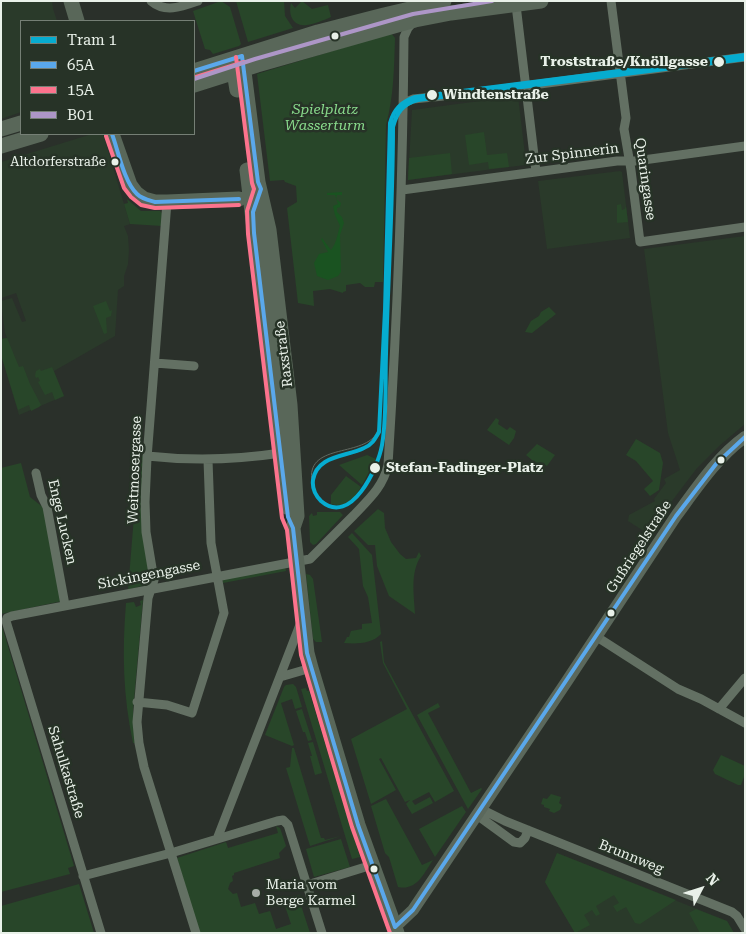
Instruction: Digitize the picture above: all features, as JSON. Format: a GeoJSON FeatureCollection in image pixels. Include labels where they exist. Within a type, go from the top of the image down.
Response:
{"type":"FeatureCollection","features":[{"type":"Feature","properties":{"kind":"main road"},"geometry":{"type":"LineString","coordinates":[[71,1],[77,20]]}},
{"type":"Feature","properties":{"kind":"main road"},"geometry":{"type":"LineString","coordinates":[[195,85],[238,64],[327,30],[444,1]]}},
{"type":"Feature","properties":{"kind":"main road"},"geometry":{"type":"LineString","coordinates":[[195,71],[238,64],[415,20],[451,13],[541,1]]}},
{"type":"Feature","properties":{"kind":"main road","name":"Raxstraße"},"geometry":{"type":"LineString","coordinates":[[238,64],[249,190],[288,517],[294,528]]}},
{"type":"Feature","properties":{"kind":"main road"},"geometry":{"type":"LineString","coordinates":[[1,129],[20,123]]}},
{"type":"Feature","properties":{"kind":"main road"},"geometry":{"type":"LineString","coordinates":[[1,146],[38,135]]}},
{"type":"Feature","properties":{"kind":"main road"},"geometry":{"type":"LineString","coordinates":[[112,135],[130,185],[136,194],[144,199],[155,202],[167,202],[249,190]]}},
{"type":"Feature","properties":{"kind":"main road","name":"Raxstraße"},"geometry":{"type":"LineString","coordinates":[[249,190],[270,230],[290,405],[297,516],[294,528],[297,562],[311,668],[358,825],[396,930]]}},
{"type":"Feature","properties":{"kind":"street"},"geometry":{"type":"LineString","coordinates":[[150,1],[159,8],[177,8],[198,1]]}},
{"type":"Feature","properties":{"kind":"street","name":"Quaringasse"},"geometry":{"type":"LineString","coordinates":[[612,1],[626,118],[624,129],[640,242],[745,227]]}},
{"type":"Feature","properties":{"kind":"street"},"geometry":{"type":"LineString","coordinates":[[516,4],[536,172]]}},
{"type":"Feature","properties":{"kind":"street"},"geometry":{"type":"LineString","coordinates":[[297,562],[310,559],[338,533],[371,498],[382,483],[386,472],[390,436],[402,190],[404,37],[408,28],[415,20]]}},
{"type":"Feature","properties":{"kind":"street"},"geometry":{"type":"LineString","coordinates":[[404,103],[413,99],[745,57]]}},
{"type":"Feature","properties":{"kind":"street","name":"Zur Spinnerin"},"geometry":{"type":"LineString","coordinates":[[402,190],[745,146]]}},
{"type":"Feature","properties":{"kind":"street","name":"Weitmosergasse"},"geometry":{"type":"LineString","coordinates":[[167,202],[145,502],[146,532],[154,580],[148,598],[137,722],[142,759],[171,853]]}},
{"type":"Feature","properties":{"kind":"street"},"geometry":{"type":"LineString","coordinates":[[155,363],[194,366]]}},
{"type":"Feature","properties":{"kind":"street","name":"Gußriegelstraße"},"geometry":{"type":"LineString","coordinates":[[396,930],[413,910],[695,491],[721,460],[745,437]]}},
{"type":"Feature","properties":{"kind":"street"},"geometry":{"type":"LineString","coordinates":[[147,456],[184,460],[208,460],[281,453]]}},
{"type":"Feature","properties":{"kind":"street"},"geometry":{"type":"LineString","coordinates":[[138,702],[167,705],[192,713],[224,613],[211,543],[208,460]]}},
{"type":"Feature","properties":{"kind":"street","name":"Enge Lucken"},"geometry":{"type":"LineString","coordinates":[[36,473],[41,494],[47,507],[65,605]]}},
{"type":"Feature","properties":{"kind":"street","name":"Sickingengasse"},"geometry":{"type":"LineString","coordinates":[[7,618],[152,588],[297,562]]}},
{"type":"Feature","properties":{"kind":"street"},"geometry":{"type":"LineString","coordinates":[[217,839],[303,617]]}},
{"type":"Feature","properties":{"kind":"street","name":"Sahulkastraße"},"geometry":{"type":"LineString","coordinates":[[7,618],[6,621],[101,933]]}},
{"type":"Feature","properties":{"kind":"street"},"geometry":{"type":"LineString","coordinates":[[597,637],[678,689],[702,699],[745,723]]}},
{"type":"Feature","properties":{"kind":"street"},"geometry":{"type":"LineString","coordinates":[[280,677],[311,668]]}},
{"type":"Feature","properties":{"kind":"street"},"geometry":{"type":"LineString","coordinates":[[720,709],[745,678]]}},
{"type":"Feature","properties":{"kind":"street"},"geometry":{"type":"LineString","coordinates":[[479,812],[514,842],[520,843],[525,838],[528,830]]}},
{"type":"Feature","properties":{"kind":"street","name":"Brunnweg"},"geometry":{"type":"LineString","coordinates":[[479,812],[741,914],[745,929]]}},
{"type":"Feature","properties":{"kind":"street"},"geometry":{"type":"LineString","coordinates":[[83,876],[171,853],[283,820],[288,825],[322,933]]}},
{"type":"Feature","properties":{"kind":"street"},"geometry":{"type":"LineString","coordinates":[[171,853],[196,933]]}},
{"type":"Feature","properties":{"kind":"street"},"geometry":{"type":"LineString","coordinates":[[306,885],[372,865]]}},
{"type":"Feature","properties":{"kind":"shaded area"},"geometry":{"type":"Polygon","coordinates":[[[1,1],[52,1],[57,20],[20,20],[20,112],[1,119],[1,1]]]}},
{"type":"Feature","properties":{"kind":"shaded area"},"geometry":{"type":"Polygon","coordinates":[[[518,96],[525,165],[408,180],[412,110],[518,96]]]}},
{"type":"Feature","properties":{"kind":"shaded area"},"geometry":{"type":"Polygon","coordinates":[[[89,135],[103,135],[130,224],[124,226],[128,236],[128,264],[124,276],[124,286],[118,290],[115,336],[54,371],[64,396],[19,415],[1,355],[1,339],[7,338],[1,301],[12,298],[22,322],[26,321],[16,293],[1,298],[1,162],[89,135]]]}},
{"type":"Feature","properties":{"kind":"shaded area"},"geometry":{"type":"Polygon","coordinates":[[[622,172],[630,238],[547,249],[538,181],[622,172]]]}},
{"type":"Feature","properties":{"kind":"shaded area"},"geometry":{"type":"Polygon","coordinates":[[[342,192],[342,195],[337,195],[336,198],[335,195],[327,195],[327,193],[342,192]]]}},
{"type":"Feature","properties":{"kind":"shaded area"},"geometry":{"type":"Polygon","coordinates":[[[336,199],[341,203],[340,207],[337,208],[337,212],[342,217],[344,223],[340,235],[341,272],[338,276],[328,280],[317,276],[314,263],[319,254],[328,252],[322,238],[331,250],[336,241],[340,226],[333,206],[338,204],[336,199]]]}},
{"type":"Feature","properties":{"kind":"shaded area"},"geometry":{"type":"Polygon","coordinates":[[[745,236],[745,424],[697,468],[669,505],[650,535],[628,521],[629,515],[655,501],[654,499],[666,483],[664,479],[680,470],[668,433],[644,249],[745,236]]]}},
{"type":"Feature","properties":{"kind":"shaded area"},"geometry":{"type":"Polygon","coordinates":[[[557,853],[727,921],[734,933],[575,933],[545,882],[557,853]]]}},
{"type":"Feature","properties":{"kind":"green space"},"geometry":{"type":"Polygon","coordinates":[[[221,1],[230,7],[241,44],[213,54],[210,50],[205,49],[193,11],[221,1]]]}},
{"type":"Feature","properties":{"kind":"green space"},"geometry":{"type":"Polygon","coordinates":[[[236,1],[284,1],[285,16],[293,28],[248,42],[236,1]]]}},
{"type":"Feature","properties":{"kind":"green space"},"geometry":{"type":"Polygon","coordinates":[[[302,1],[312,9],[328,5],[331,17],[310,24],[298,24],[291,16],[290,7],[291,3],[295,8],[302,1]]]}},
{"type":"Feature","properties":{"kind":"green space","name":"Spielplatz Wasserturm"},"geometry":{"type":"Polygon","coordinates":[[[391,33],[395,38],[395,49],[392,92],[386,125],[383,282],[375,282],[374,287],[365,287],[360,283],[346,285],[346,291],[343,293],[330,289],[313,291],[314,306],[298,303],[287,208],[297,202],[296,186],[284,180],[270,181],[257,74],[391,33]]]}},
{"type":"Feature","properties":{"kind":"green space"},"geometry":{"type":"Polygon","coordinates":[[[484,132],[487,155],[507,153],[509,167],[489,169],[488,162],[469,165],[465,135],[484,132]]]}},
{"type":"Feature","properties":{"kind":"green space"},"geometry":{"type":"Polygon","coordinates":[[[450,153],[452,174],[408,180],[409,158],[450,153]]]}},
{"type":"Feature","properties":{"kind":"green space"},"geometry":{"type":"Polygon","coordinates":[[[127,199],[141,211],[160,211],[163,214],[162,226],[130,224],[124,204],[128,203],[127,199]]]}},
{"type":"Feature","properties":{"kind":"green space"},"geometry":{"type":"Polygon","coordinates":[[[621,204],[622,210],[626,206],[628,222],[617,223],[617,205],[621,204]]]}},
{"type":"Feature","properties":{"kind":"green space"},"geometry":{"type":"Polygon","coordinates":[[[106,301],[110,311],[112,310],[111,316],[106,318],[107,333],[104,334],[93,306],[106,301]]]}},
{"type":"Feature","properties":{"kind":"green space"},"geometry":{"type":"Polygon","coordinates":[[[549,307],[556,314],[532,333],[525,332],[531,321],[549,307]]]}},
{"type":"Feature","properties":{"kind":"green space"},"geometry":{"type":"Polygon","coordinates":[[[7,338],[19,367],[23,366],[41,405],[31,411],[29,405],[18,410],[1,355],[1,339],[7,338]]]}},
{"type":"Feature","properties":{"kind":"green space"},"geometry":{"type":"Polygon","coordinates":[[[52,367],[64,396],[55,400],[52,392],[45,395],[38,382],[40,381],[38,377],[36,378],[35,376],[36,371],[52,367]]]}},
{"type":"Feature","properties":{"kind":"green space"},"geometry":{"type":"Polygon","coordinates":[[[496,418],[499,420],[498,424],[507,430],[510,427],[516,431],[509,445],[487,430],[496,418]]]}},
{"type":"Feature","properties":{"kind":"green space"},"geometry":{"type":"Polygon","coordinates":[[[636,439],[660,453],[663,463],[659,490],[650,496],[644,489],[653,481],[636,461],[626,455],[636,439]]]}},
{"type":"Feature","properties":{"kind":"green space"},"geometry":{"type":"Polygon","coordinates":[[[537,444],[555,455],[547,466],[540,462],[538,465],[526,455],[537,444]]]}},
{"type":"Feature","properties":{"kind":"green space"},"geometry":{"type":"Polygon","coordinates":[[[139,455],[144,456],[149,570],[145,585],[128,590],[139,455]]]}},
{"type":"Feature","properties":{"kind":"green space"},"geometry":{"type":"Polygon","coordinates":[[[367,455],[376,459],[362,485],[339,465],[367,455]]]}},
{"type":"Feature","properties":{"kind":"green space"},"geometry":{"type":"Polygon","coordinates":[[[21,463],[30,497],[44,508],[62,601],[1,614],[1,468],[21,463]]]}},
{"type":"Feature","properties":{"kind":"green space"},"geometry":{"type":"Polygon","coordinates":[[[346,476],[361,487],[348,502],[340,505],[331,504],[331,495],[346,476]]]}},
{"type":"Feature","properties":{"kind":"green space"},"geometry":{"type":"Polygon","coordinates":[[[378,509],[384,513],[385,528],[391,542],[400,554],[406,559],[416,558],[419,552],[421,556],[415,569],[414,577],[415,614],[389,596],[377,566],[375,545],[368,545],[354,531],[378,509]]]}},
{"type":"Feature","properties":{"kind":"green space"},"geometry":{"type":"Polygon","coordinates":[[[317,512],[340,512],[343,515],[313,545],[310,542],[309,516],[312,513],[313,516],[317,515],[317,512]]]}},
{"type":"Feature","properties":{"kind":"green space"},"geometry":{"type":"Polygon","coordinates":[[[352,533],[372,555],[381,634],[373,640],[364,643],[344,643],[351,631],[362,629],[362,624],[372,623],[368,597],[363,586],[359,549],[348,537],[352,533]]]}},
{"type":"Feature","properties":{"kind":"green space"},"geometry":{"type":"Polygon","coordinates":[[[285,567],[286,571],[223,583],[222,579],[285,567]]]}},
{"type":"Feature","properties":{"kind":"green space"},"geometry":{"type":"Polygon","coordinates":[[[306,574],[310,575],[313,579],[322,642],[316,642],[313,639],[306,574]]]}},
{"type":"Feature","properties":{"kind":"green space"},"geometry":{"type":"Polygon","coordinates":[[[143,600],[133,711],[135,743],[133,743],[124,674],[126,603],[134,602],[136,607],[141,605],[140,601],[143,600]]]}},
{"type":"Feature","properties":{"kind":"green space"},"geometry":{"type":"Polygon","coordinates":[[[1,623],[74,866],[68,868],[70,874],[1,892],[1,623]]]}},
{"type":"Feature","properties":{"kind":"green space"},"geometry":{"type":"Polygon","coordinates":[[[382,641],[384,662],[454,791],[435,802],[429,792],[412,801],[415,805],[430,797],[433,803],[412,814],[406,804],[410,800],[405,802],[381,758],[379,759],[396,790],[371,804],[351,739],[407,709],[383,663],[380,642],[382,641]]]}},
{"type":"Feature","properties":{"kind":"green space"},"geometry":{"type":"Polygon","coordinates":[[[293,684],[296,687],[302,707],[295,709],[292,699],[281,703],[294,745],[292,746],[265,735],[284,687],[293,684]]]}},
{"type":"Feature","properties":{"kind":"green space"},"geometry":{"type":"Polygon","coordinates":[[[306,688],[309,691],[360,857],[352,859],[301,689],[306,688]]]}},
{"type":"Feature","properties":{"kind":"green space"},"geometry":{"type":"Polygon","coordinates":[[[438,703],[440,707],[428,713],[471,793],[482,789],[468,809],[417,715],[438,703]]]}},
{"type":"Feature","properties":{"kind":"green space"},"geometry":{"type":"Polygon","coordinates":[[[302,709],[312,740],[308,741],[305,732],[303,732],[296,711],[302,709]]]}},
{"type":"Feature","properties":{"kind":"green space"},"geometry":{"type":"Polygon","coordinates":[[[313,742],[322,773],[315,775],[308,743],[313,742]]]}},
{"type":"Feature","properties":{"kind":"green space"},"geometry":{"type":"Polygon","coordinates":[[[292,748],[294,748],[321,838],[325,840],[341,836],[310,846],[286,768],[290,767],[292,748]]]}},
{"type":"Feature","properties":{"kind":"green space"},"geometry":{"type":"Polygon","coordinates":[[[721,755],[745,766],[745,774],[741,785],[715,774],[713,770],[721,755]]]}},
{"type":"Feature","properties":{"kind":"green space"},"geometry":{"type":"Polygon","coordinates":[[[551,794],[561,797],[559,803],[562,805],[560,810],[554,813],[541,804],[543,798],[547,799],[551,794]]]}},
{"type":"Feature","properties":{"kind":"green space"},"geometry":{"type":"Polygon","coordinates":[[[386,799],[422,865],[433,860],[415,884],[405,888],[398,887],[389,857],[385,853],[371,806],[386,799]]]}},
{"type":"Feature","properties":{"kind":"green space"},"geometry":{"type":"Polygon","coordinates":[[[462,806],[466,812],[435,857],[419,829],[462,806]]]}},
{"type":"Feature","properties":{"kind":"green space"},"geometry":{"type":"Polygon","coordinates":[[[276,826],[280,828],[286,846],[279,853],[280,858],[234,873],[232,876],[233,881],[228,889],[233,894],[237,893],[241,907],[255,903],[259,914],[270,911],[276,929],[291,924],[283,900],[302,894],[298,896],[310,933],[199,933],[177,858],[226,842],[228,848],[278,833],[276,826]]]}},
{"type":"Feature","properties":{"kind":"green space"},"geometry":{"type":"Polygon","coordinates":[[[341,839],[350,867],[314,877],[306,849],[341,839]]]}},
{"type":"Feature","properties":{"kind":"green space"},"geometry":{"type":"Polygon","coordinates":[[[557,853],[676,900],[640,924],[635,923],[626,907],[617,912],[613,906],[619,903],[614,895],[596,906],[600,914],[596,916],[592,910],[584,915],[590,925],[575,933],[545,882],[557,853]]]}},
{"type":"Feature","properties":{"kind":"green space"},"geometry":{"type":"Polygon","coordinates":[[[79,884],[94,933],[1,933],[1,906],[79,884]]]}},
{"type":"Feature","properties":{"kind":"green space"},"geometry":{"type":"Polygon","coordinates":[[[696,909],[727,921],[734,933],[700,933],[689,913],[696,909]]]}},
{"type":"Feature","properties":{"kind":"tram line","name":"1"},"geometry":{"type":"LineString","coordinates":[[745,55],[415,97],[399,107],[390,123],[385,310],[379,432],[373,442],[367,447],[333,458],[320,466],[313,483],[315,492],[321,501],[332,507],[343,506],[352,501],[369,480],[382,445],[385,412],[393,127],[401,109],[418,100],[745,59]]}},
{"type":"Feature","properties":{"kind":"tram line"},"geometry":{"type":"LineString","coordinates":[[314,490],[311,475],[314,465],[321,458],[364,444],[373,438],[379,427],[380,420]]}},
{"type":"Feature","properties":{"kind":"transit line","name":"B01"},"geometry":{"type":"LineString","coordinates":[[195,79],[255,59],[413,14],[492,1]]}},
{"type":"Feature","properties":{"kind":"transit line","name":"65A"},"geometry":{"type":"LineString","coordinates":[[242,56],[258,182],[261,189],[253,212],[254,233],[288,517],[293,528],[307,653],[358,825],[395,927]]}},
{"type":"Feature","properties":{"kind":"transit line","name":"65A"},"geometry":{"type":"LineString","coordinates":[[195,71],[242,56]]}},
{"type":"Feature","properties":{"kind":"transit line","name":"15A"},"geometry":{"type":"LineString","coordinates":[[236,57],[254,189],[247,211],[248,234],[282,518],[287,530],[301,655],[352,827],[390,933]]}},
{"type":"Feature","properties":{"kind":"transit line","name":"15A"},"geometry":{"type":"LineString","coordinates":[[196,77],[244,62]]}},
{"type":"Feature","properties":{"kind":"transit line","name":"65A"},"geometry":{"type":"LineString","coordinates":[[112,135],[128,182],[132,189],[143,198],[155,202],[239,199]]}},
{"type":"Feature","properties":{"kind":"transit line","name":"15A"},"geometry":{"type":"LineString","coordinates":[[106,136],[124,188],[141,205],[155,208],[239,205]]}},
{"type":"Feature","properties":{"kind":"transit line","name":"65A"},"geometry":{"type":"LineString","coordinates":[[395,927],[413,910],[676,516],[716,464],[745,437]]}},
{"type":"Feature","properties":{"kind":"place","name":"Troststraße/Knöllgasse"},"geometry":{"type":"Point","coordinates":[719,62]}},
{"type":"Feature","properties":{"kind":"place","name":"Windtenstraße"},"geometry":{"type":"Point","coordinates":[432,95]}},
{"type":"Feature","properties":{"kind":"place","name":"Altdorferstraße"},"geometry":{"type":"Point","coordinates":[115,162]}},
{"type":"Feature","properties":{"kind":"place","name":"Stefan-Fadinger-Platz"},"geometry":{"type":"Point","coordinates":[375,468]}},
{"type":"Feature","properties":{"kind":"place","name":"Maria vom Berge Karmel"},"geometry":{"type":"Point","coordinates":[256,893]}}]}
